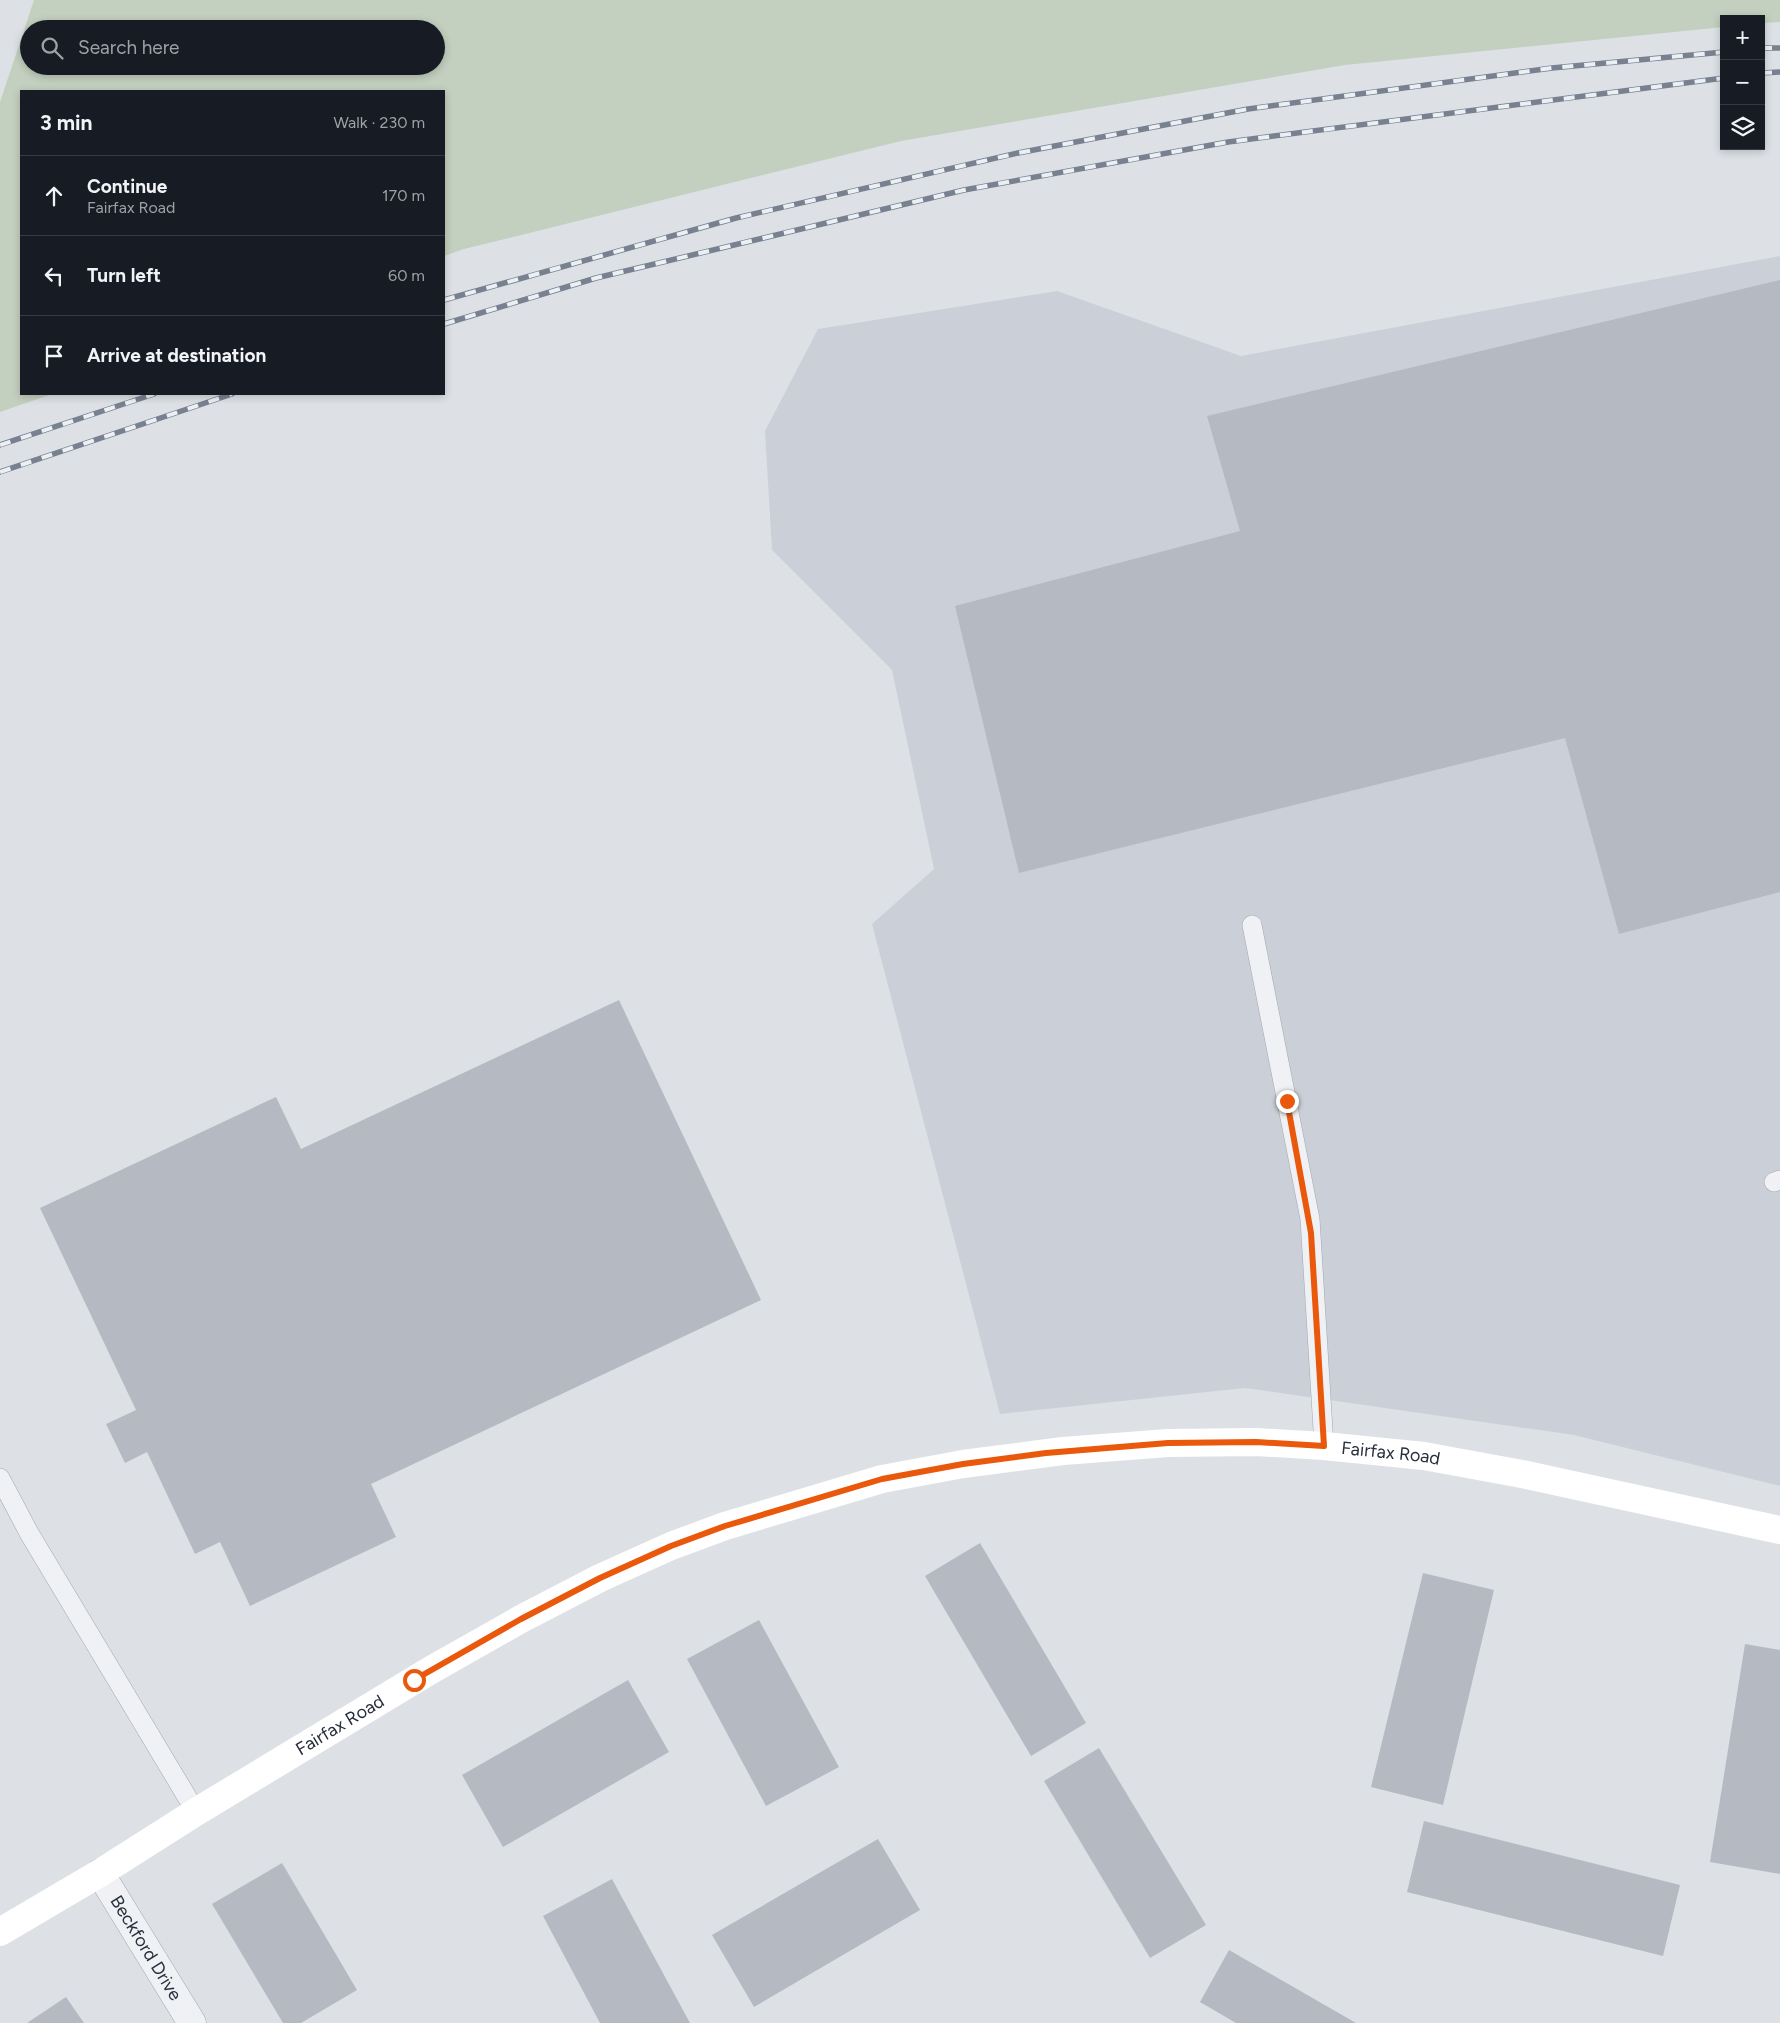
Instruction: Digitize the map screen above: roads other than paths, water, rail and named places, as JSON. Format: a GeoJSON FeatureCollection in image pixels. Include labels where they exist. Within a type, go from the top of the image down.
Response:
{"type":"FeatureCollection","features":[{"type":"Feature","properties":{"kind":"street","name":"Fairfax Road"},"geometry":{"type":"LineString","coordinates":[[0,1932],[100,1873],[196,1812],[431,1670],[521,1619],[600,1578],[671,1546],[725,1526],[882,1479],[972,1463],[1063,1451],[1168,1443],[1256,1442],[1324,1446],[1424,1456],[1522,1474],[1780,1530]]}},
{"type":"Feature","properties":{"kind":"street","name":"Beckford Drive"},"geometry":{"type":"LineString","coordinates":[[100,1873],[192,2023]]}},
{"type":"Feature","properties":{"kind":"lane"},"geometry":{"type":"LineString","coordinates":[[1252,925],[1310,1219],[1324,1446]]}},
{"type":"Feature","properties":{"kind":"lane"},"geometry":{"type":"LineString","coordinates":[[0,1478],[30,1533],[196,1812]]}},
{"type":"Feature","properties":{"kind":"railway"},"geometry":{"type":"LineString","coordinates":[[1765,48],[1780,48]]}},
{"type":"Feature","properties":{"kind":"railway"},"geometry":{"type":"LineString","coordinates":[[445,300],[736,218],[1018,153],[1248,109],[1552,68],[1720,52]]}},
{"type":"Feature","properties":{"kind":"railway"},"geometry":{"type":"LineString","coordinates":[[1765,73],[1780,72]]}},
{"type":"Feature","properties":{"kind":"railway"},"geometry":{"type":"LineString","coordinates":[[445,324],[596,278],[964,190],[1228,142],[1720,79]]}},
{"type":"Feature","properties":{"kind":"railway"},"geometry":{"type":"LineString","coordinates":[[0,445],[151,395]]}},
{"type":"Feature","properties":{"kind":"railway"},"geometry":{"type":"LineString","coordinates":[[0,472],[229,395]]}}]}
